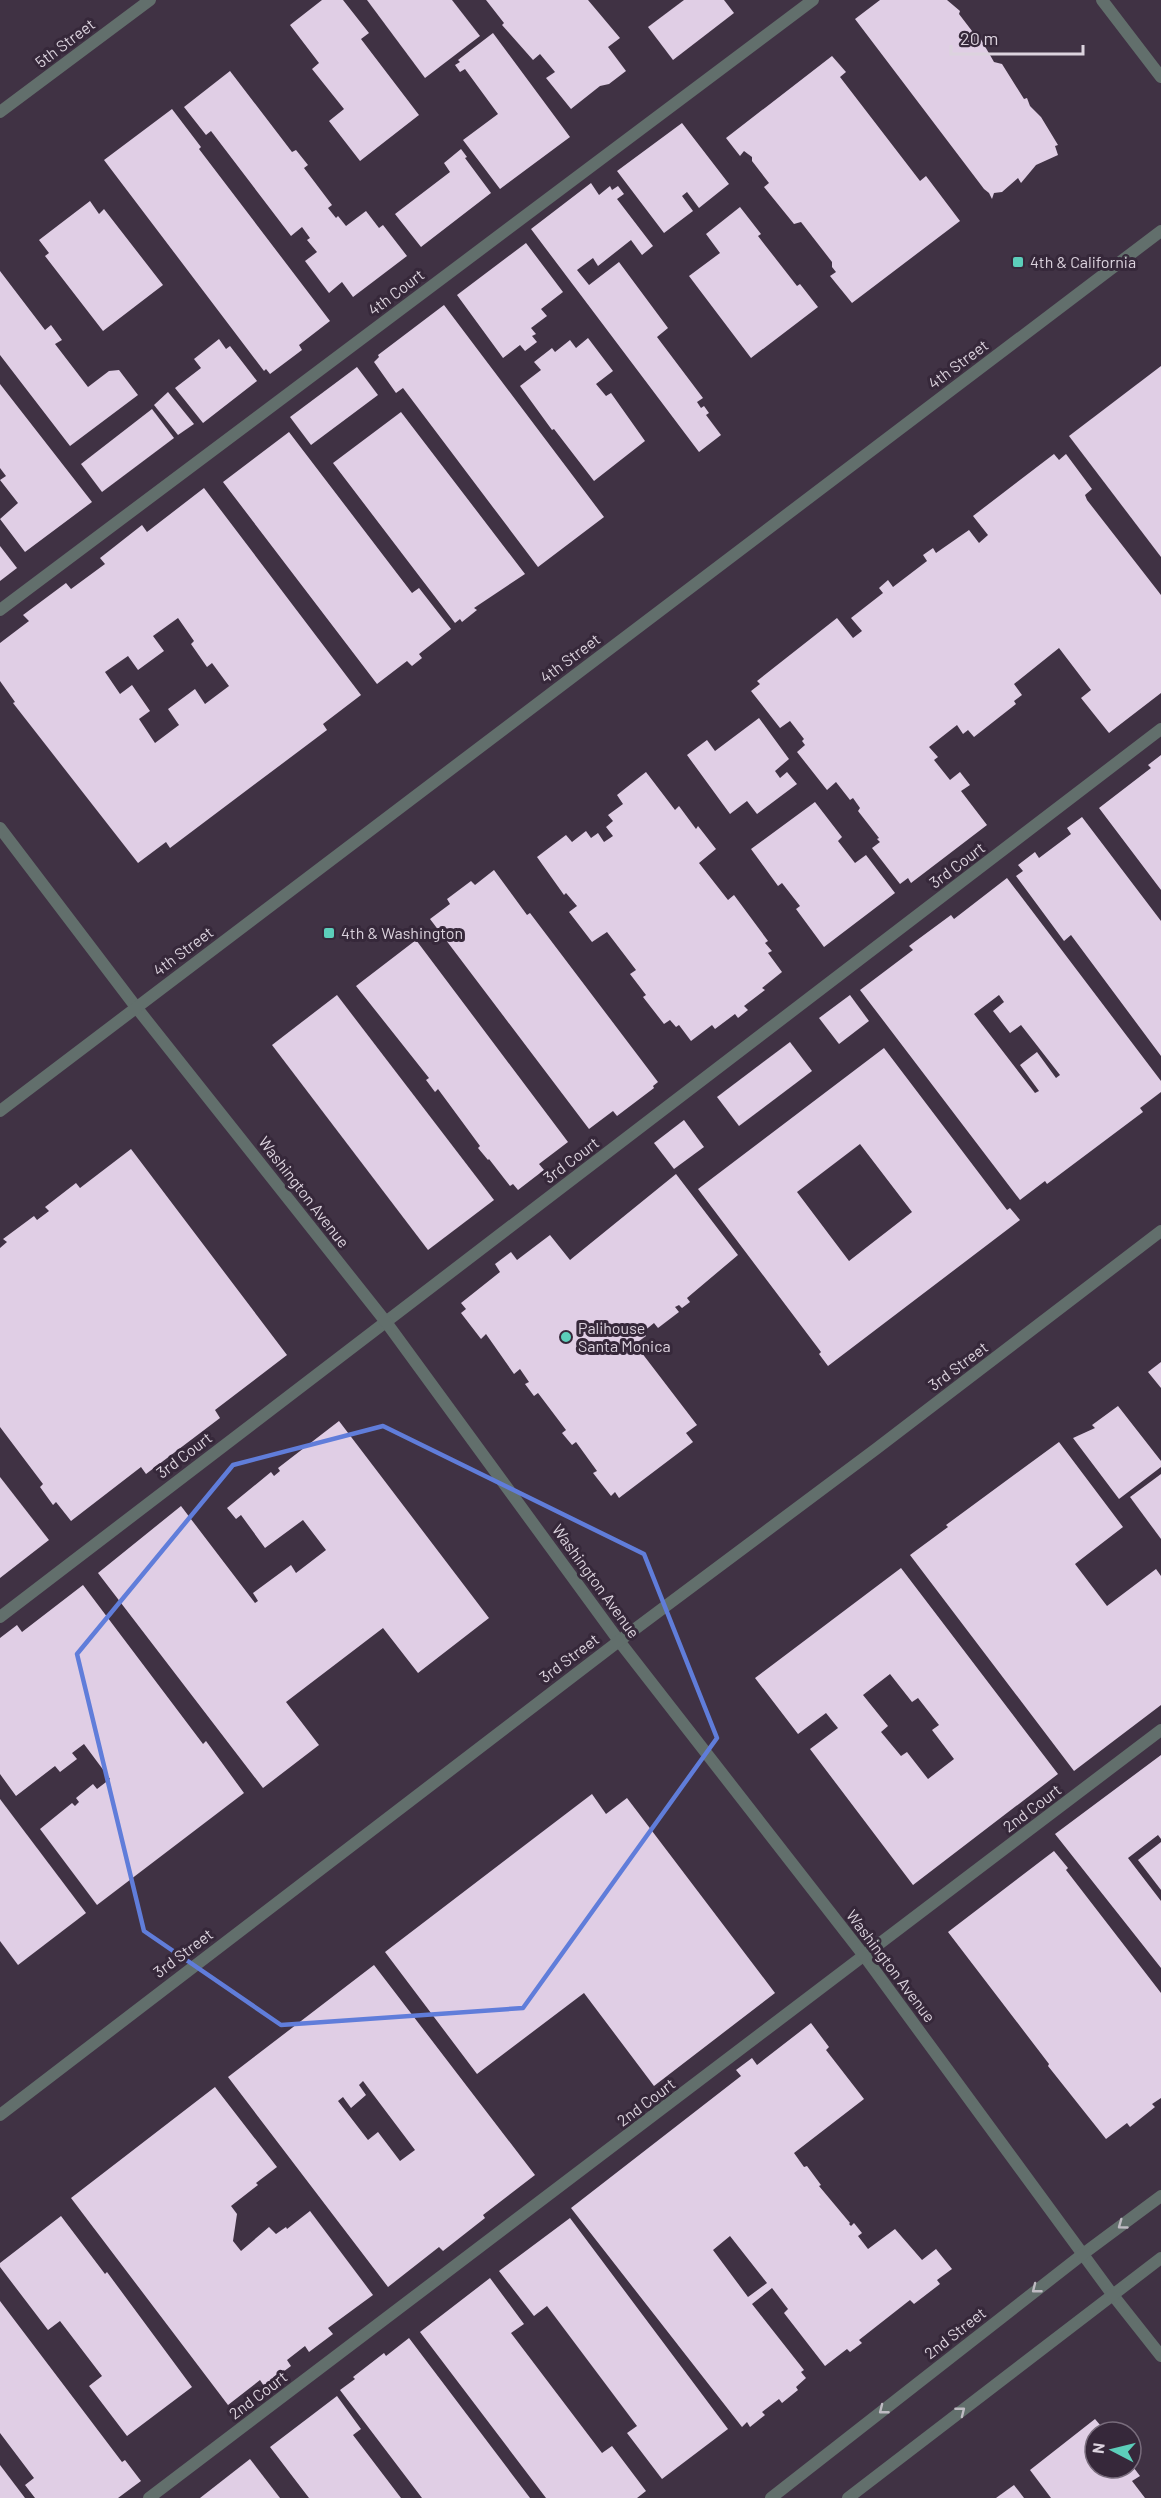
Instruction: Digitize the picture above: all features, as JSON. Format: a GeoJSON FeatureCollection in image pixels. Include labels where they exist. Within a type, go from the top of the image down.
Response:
{"type":"FeatureCollection","features":[{"type":"Feature","properties":{"kind":"street","name":"5th Street"},"geometry":{"type":"LineString","coordinates":[[0,112],[150,0]]}},
{"type":"Feature","properties":{"kind":"street","name":"4th Court"},"geometry":{"type":"LineString","coordinates":[[0,610],[813,0]]}},
{"type":"Feature","properties":{"kind":"street"},"geometry":{"type":"LineString","coordinates":[[1102,0],[1161,77]]}},
{"type":"Feature","properties":{"kind":"street","name":"4th Street"},"geometry":{"type":"LineString","coordinates":[[0,1111],[1161,231]]}},
{"type":"Feature","properties":{"kind":"street","name":"3rd Court"},"geometry":{"type":"LineString","coordinates":[[0,1617],[1161,729]]}},
{"type":"Feature","properties":{"kind":"street","name":"Washington Avenue"},"geometry":{"type":"LineString","coordinates":[[0,828],[136,1007],[386,1322],[620,1641],[865,1957],[1112,2294],[1161,2356]]}},
{"type":"Feature","properties":{"kind":"street","name":"3rd Street"},"geometry":{"type":"LineString","coordinates":[[0,2115],[1161,1231]]}},
{"type":"Feature","properties":{"kind":"street","name":"2nd Court"},"geometry":{"type":"LineString","coordinates":[[149,2498],[865,1957],[1161,1730]]}},
{"type":"Feature","properties":{"kind":"street","name":"2nd Street"},"geometry":{"type":"LineString","coordinates":[[771,2498],[1083,2253],[1161,2196]]}},
{"type":"Feature","properties":{"kind":"street"},"geometry":{"type":"LineString","coordinates":[[848,2498],[1161,2258]]}},
{"type":"Feature","properties":{"kind":"highlighted area"},"geometry":{"type":"Polygon","coordinates":[[[383,1426],[644,1554],[717,1738],[523,2008],[281,2025],[144,1931],[77,1654],[233,1465],[383,1426]]]}},
{"type":"Feature","properties":{"kind":"building"},"geometry":{"type":"Polygon","coordinates":[[[322,0],[343,0],[369,33],[361,39],[419,115],[360,161],[329,121],[344,109],[312,69],[319,63],[290,25],[322,0]]]}},
{"type":"Feature","properties":{"kind":"building"},"geometry":{"type":"Polygon","coordinates":[[[367,0],[452,0],[480,36],[425,78],[367,0]]]}},
{"type":"Feature","properties":{"kind":"building"},"geometry":{"type":"Polygon","coordinates":[[[486,0],[588,0],[620,38],[608,47],[626,71],[609,84],[600,86],[571,109],[546,78],[555,72],[540,54],[533,60],[502,25],[504,23],[486,0]]]}},
{"type":"Feature","properties":{"kind":"building"},"geometry":{"type":"Polygon","coordinates":[[[684,0],[724,0],[734,13],[673,60],[648,27],[684,0]]]}},
{"type":"Feature","properties":{"kind":"building"},"geometry":{"type":"Polygon","coordinates":[[[880,0],[947,0],[960,11],[959,14],[972,31],[979,36],[994,62],[1002,64],[1024,99],[1027,98],[1030,106],[1041,117],[1058,145],[1055,146],[1058,155],[1036,165],[1021,183],[1018,178],[1002,192],[994,193],[992,199],[855,19],[880,0]]]}},
{"type":"Feature","properties":{"kind":"building"},"geometry":{"type":"Polygon","coordinates":[[[493,33],[570,137],[500,189],[463,140],[498,114],[465,69],[460,72],[455,65],[460,62],[458,60],[493,33]]]}},
{"type":"Feature","properties":{"kind":"building"},"geometry":{"type":"Polygon","coordinates":[[[832,56],[846,72],[840,77],[920,181],[926,176],[960,221],[852,303],[830,276],[836,272],[832,267],[832,262],[801,222],[794,224],[764,187],[769,183],[752,161],[752,157],[744,151],[740,156],[726,138],[832,56]]]}},
{"type":"Feature","properties":{"kind":"building"},"geometry":{"type":"Polygon","coordinates":[[[230,71],[292,152],[296,150],[308,165],[304,168],[332,205],[328,208],[336,218],[338,216],[346,226],[366,211],[379,228],[383,225],[407,256],[353,297],[342,282],[329,293],[305,261],[317,252],[307,240],[310,238],[302,227],[291,236],[211,131],[206,135],[184,107],[230,71]]]}},
{"type":"Feature","properties":{"kind":"building"},"geometry":{"type":"Polygon","coordinates":[[[172,109],[201,147],[199,149],[330,321],[299,345],[302,350],[270,374],[266,369],[264,371],[104,160],[172,109]]]}},
{"type":"Feature","properties":{"kind":"building"},"geometry":{"type":"Polygon","coordinates":[[[682,123],[729,184],[699,208],[687,192],[682,196],[693,211],[664,233],[617,171],[682,123]]]}},
{"type":"Feature","properties":{"kind":"building"},"geometry":{"type":"Polygon","coordinates":[[[461,149],[491,193],[421,247],[395,214],[450,172],[444,163],[461,149]]]}},
{"type":"Feature","properties":{"kind":"building"},"geometry":{"type":"Polygon","coordinates":[[[591,183],[599,195],[610,186],[612,190],[618,186],[624,194],[617,199],[653,246],[642,255],[631,240],[598,266],[593,258],[577,270],[589,285],[619,262],[668,328],[657,337],[703,398],[697,402],[701,408],[704,406],[709,413],[706,415],[721,435],[699,452],[531,229],[591,183]]]}},
{"type":"Feature","properties":{"kind":"building"},"geometry":{"type":"Polygon","coordinates":[[[90,201],[99,214],[104,209],[163,285],[103,331],[45,256],[49,253],[39,240],[90,201]]]}},
{"type":"Feature","properties":{"kind":"building"},"geometry":{"type":"Polygon","coordinates":[[[740,207],[761,234],[758,236],[797,286],[800,284],[818,307],[751,358],[689,276],[720,253],[706,234],[740,207]]]}},
{"type":"Feature","properties":{"kind":"building"},"geometry":{"type":"Polygon","coordinates":[[[526,243],[563,292],[541,309],[547,316],[531,328],[536,334],[532,336],[537,342],[525,351],[520,345],[503,358],[457,295],[526,243]]]}},
{"type":"Feature","properties":{"kind":"building"},"geometry":{"type":"Polygon","coordinates":[[[0,271],[45,330],[51,325],[62,340],[55,344],[88,387],[109,371],[119,370],[138,395],[70,446],[0,355],[0,271]]]}},
{"type":"Feature","properties":{"kind":"building"},"geometry":{"type":"Polygon","coordinates":[[[444,305],[604,517],[538,567],[403,388],[396,393],[374,362],[379,357],[378,355],[444,305]]]}},
{"type":"Feature","properties":{"kind":"building"},"geometry":{"type":"Polygon","coordinates":[[[588,338],[613,371],[596,384],[606,396],[611,393],[645,441],[594,481],[520,386],[541,370],[534,362],[552,348],[555,352],[570,340],[576,348],[588,338]]]}},
{"type":"Feature","properties":{"kind":"building"},"geometry":{"type":"Polygon","coordinates":[[[219,339],[226,349],[230,346],[257,381],[203,423],[175,388],[201,368],[194,359],[219,339]]]}},
{"type":"Feature","properties":{"kind":"building"},"geometry":{"type":"Polygon","coordinates":[[[1161,366],[1161,557],[1069,436],[1161,366]]]}},
{"type":"Feature","properties":{"kind":"building"},"geometry":{"type":"Polygon","coordinates":[[[357,367],[378,395],[311,445],[290,417],[357,367]]]}},
{"type":"Feature","properties":{"kind":"building"},"geometry":{"type":"Polygon","coordinates":[[[0,384],[92,502],[25,552],[0,519],[18,503],[0,480],[6,476],[0,468],[0,384]]]}},
{"type":"Feature","properties":{"kind":"building"},"geometry":{"type":"Polygon","coordinates":[[[168,392],[194,424],[178,435],[154,405],[168,392]]]}},
{"type":"Feature","properties":{"kind":"building"},"geometry":{"type":"Polygon","coordinates":[[[152,409],[174,438],[102,492],[81,464],[152,409]]]}},
{"type":"Feature","properties":{"kind":"building"},"geometry":{"type":"Polygon","coordinates":[[[401,412],[525,574],[474,608],[477,610],[462,622],[460,619],[455,623],[333,463],[401,412]]]}},
{"type":"Feature","properties":{"kind":"building"},"geometry":{"type":"Polygon","coordinates":[[[289,432],[412,593],[419,588],[451,629],[419,654],[422,658],[412,666],[407,661],[377,684],[223,482],[289,432]]]}},
{"type":"Feature","properties":{"kind":"building"},"geometry":{"type":"Polygon","coordinates":[[[1054,454],[1059,460],[1066,454],[1092,489],[1085,495],[1087,500],[1161,595],[1161,693],[1109,733],[1081,698],[1091,690],[1059,648],[1014,684],[1022,695],[1014,701],[1016,704],[974,737],[968,730],[963,734],[957,725],[929,747],[938,757],[934,760],[950,780],[960,772],[970,785],[961,791],[987,825],[911,883],[908,878],[900,884],[872,848],[880,842],[877,839],[879,838],[858,811],[860,808],[853,798],[850,800],[836,782],[827,790],[797,752],[805,745],[802,741],[804,739],[790,721],[780,728],[751,691],[760,684],[757,681],[837,618],[853,638],[862,631],[851,618],[883,593],[879,588],[888,580],[893,587],[927,561],[923,555],[933,548],[936,553],[969,530],[979,543],[988,535],[973,516],[1054,454]]]}},
{"type":"Feature","properties":{"kind":"building"},"geometry":{"type":"Polygon","coordinates":[[[204,488],[361,695],[323,724],[327,730],[170,848],[166,842],[138,863],[13,703],[15,702],[0,681],[0,643],[29,621],[23,615],[66,583],[71,589],[105,564],[100,558],[142,525],[147,532],[204,488]],[[178,618],[153,636],[164,651],[138,670],[128,656],[105,672],[120,694],[132,685],[150,711],[139,719],[155,743],[179,725],[168,709],[195,689],[205,704],[229,686],[212,663],[207,667],[191,644],[194,641],[178,618]]]}},
{"type":"Feature","properties":{"kind":"building"},"geometry":{"type":"Polygon","coordinates":[[[0,546],[17,568],[0,581],[0,546]]]}},
{"type":"Feature","properties":{"kind":"building"},"geometry":{"type":"Polygon","coordinates":[[[759,718],[789,759],[775,771],[780,778],[787,772],[797,784],[757,814],[747,801],[730,814],[687,755],[707,740],[715,751],[759,718]]]}},
{"type":"Feature","properties":{"kind":"building"},"geometry":{"type":"Polygon","coordinates":[[[1161,755],[1161,890],[1099,808],[1151,768],[1148,765],[1161,755]]]}},
{"type":"Feature","properties":{"kind":"building"},"geometry":{"type":"Polygon","coordinates":[[[646,772],[675,810],[679,806],[696,829],[698,826],[716,849],[699,863],[728,900],[734,895],[768,941],[765,943],[772,951],[768,953],[782,972],[762,988],[765,990],[744,1006],[748,1010],[738,1018],[735,1014],[715,1029],[712,1025],[691,1041],[679,1025],[676,1027],[670,1020],[664,1024],[643,997],[646,995],[630,974],[636,970],[607,932],[592,942],[569,912],[577,906],[566,893],[564,895],[537,857],[566,835],[572,842],[586,831],[591,838],[598,833],[604,842],[613,836],[606,827],[613,821],[608,815],[623,804],[617,795],[646,772]]]}},
{"type":"Feature","properties":{"kind":"building"},"geometry":{"type":"Polygon","coordinates":[[[815,802],[842,837],[838,841],[855,863],[866,855],[895,893],[824,947],[796,909],[800,906],[782,883],[778,886],[751,849],[815,802]]]}},
{"type":"Feature","properties":{"kind":"building"},"geometry":{"type":"Polygon","coordinates":[[[1082,817],[1161,921],[1161,1056],[1071,935],[1064,941],[1016,876],[1023,871],[1018,865],[1035,852],[1039,858],[1071,834],[1067,828],[1082,817]]]}},
{"type":"Feature","properties":{"kind":"building"},"geometry":{"type":"Polygon","coordinates":[[[494,870],[527,915],[530,913],[658,1082],[653,1086],[654,1088],[617,1116],[613,1111],[589,1129],[430,919],[450,904],[447,899],[471,881],[475,885],[494,870]]]}},
{"type":"Feature","properties":{"kind":"building"},"geometry":{"type":"Polygon","coordinates":[[[1007,878],[1161,1081],[1161,1092],[1140,1108],[1143,1112],[1047,1184],[1045,1181],[1020,1200],[860,990],[913,950],[909,946],[951,915],[954,919],[1007,878]],[[999,995],[974,1014],[1035,1093],[1039,1091],[1020,1065],[1037,1052],[1056,1078],[1060,1075],[1021,1025],[1010,1033],[993,1011],[1004,1002],[999,995]]]}},
{"type":"Feature","properties":{"kind":"building"},"geometry":{"type":"Polygon","coordinates":[[[416,940],[568,1142],[539,1164],[544,1170],[518,1190],[513,1184],[510,1186],[478,1148],[480,1146],[438,1089],[435,1092],[426,1080],[429,1078],[356,986],[416,940]]]}},
{"type":"Feature","properties":{"kind":"building"},"geometry":{"type":"Polygon","coordinates":[[[337,995],[494,1200],[428,1250],[272,1045],[337,995]]]}},
{"type":"Feature","properties":{"kind":"building"},"geometry":{"type":"Polygon","coordinates":[[[850,995],[869,1021],[839,1044],[819,1018],[850,995]]]}},
{"type":"Feature","properties":{"kind":"building"},"geometry":{"type":"Polygon","coordinates":[[[790,1042],[812,1071],[739,1126],[717,1097],[790,1042]]]}},
{"type":"Feature","properties":{"kind":"building"},"geometry":{"type":"Polygon","coordinates":[[[884,1048],[1007,1210],[1010,1208],[1020,1220],[828,1366],[819,1354],[821,1352],[698,1189],[884,1048]],[[860,1144],[797,1192],[849,1261],[912,1212],[860,1144]]]}},
{"type":"Feature","properties":{"kind":"building"},"geometry":{"type":"Polygon","coordinates":[[[684,1120],[704,1147],[674,1169],[654,1143],[684,1120]]]}},
{"type":"Feature","properties":{"kind":"building"},"geometry":{"type":"Polygon","coordinates":[[[131,1149],[287,1355],[215,1410],[220,1418],[146,1474],[141,1467],[71,1521],[56,1502],[53,1505],[40,1487],[43,1484],[0,1427],[0,1248],[7,1242],[3,1239],[34,1216],[37,1220],[49,1211],[45,1207],[76,1183],[80,1188],[131,1149]]]}},
{"type":"Feature","properties":{"kind":"building","name":"Palihouse Santa Monica"},"geometry":{"type":"Polygon","coordinates":[[[676,1174],[738,1255],[687,1298],[690,1302],[682,1308],[679,1305],[675,1307],[679,1312],[658,1328],[654,1323],[643,1332],[646,1336],[635,1344],[697,1425],[686,1433],[693,1442],[619,1498],[615,1492],[611,1496],[593,1473],[597,1471],[576,1442],[572,1445],[562,1433],[566,1430],[538,1393],[534,1396],[525,1384],[529,1382],[520,1369],[514,1374],[486,1334],[481,1339],[461,1313],[466,1309],[461,1303],[500,1272],[495,1264],[511,1252],[517,1260],[550,1235],[570,1260],[676,1174]]]}},
{"type":"Feature","properties":{"kind":"building"},"geometry":{"type":"Polygon","coordinates":[[[1161,1362],[1161,1388],[1148,1372],[1161,1362]]]}},
{"type":"Feature","properties":{"kind":"building"},"geometry":{"type":"Polygon","coordinates":[[[1118,1406],[1161,1461],[1161,1467],[1119,1499],[1073,1438],[1095,1428],[1092,1425],[1118,1406]]]}},
{"type":"Feature","properties":{"kind":"building"},"geometry":{"type":"Polygon","coordinates":[[[339,1421],[489,1618],[418,1673],[383,1628],[286,1702],[319,1745],[263,1788],[98,1573],[181,1506],[255,1603],[258,1601],[253,1593],[291,1565],[296,1573],[326,1550],[303,1520],[265,1548],[241,1515],[236,1519],[227,1508],[271,1472],[274,1476],[280,1471],[278,1468],[339,1421]]]}},
{"type":"Feature","properties":{"kind":"building"},"geometry":{"type":"Polygon","coordinates":[[[1059,1442],[1123,1527],[1075,1564],[1107,1606],[1156,1569],[1161,1576],[1161,1705],[1074,1771],[910,1555],[948,1527],[946,1525],[1059,1442]]]}},
{"type":"Feature","properties":{"kind":"building"},"geometry":{"type":"Polygon","coordinates":[[[1161,1474],[1161,1539],[1130,1497],[1161,1474]]]}},
{"type":"Feature","properties":{"kind":"building"},"geometry":{"type":"Polygon","coordinates":[[[0,1477],[49,1540],[0,1578],[0,1477]]]}},
{"type":"Feature","properties":{"kind":"building"},"geometry":{"type":"Polygon","coordinates":[[[901,1568],[1058,1774],[913,1885],[810,1749],[838,1728],[826,1713],[798,1734],[755,1678],[901,1568]],[[890,1674],[863,1695],[888,1726],[881,1732],[901,1756],[907,1752],[928,1779],[954,1759],[932,1730],[939,1725],[918,1698],[912,1702],[890,1674]]]}},
{"type":"Feature","properties":{"kind":"building"},"geometry":{"type":"Polygon","coordinates":[[[83,1585],[203,1744],[206,1741],[244,1793],[97,1905],[40,1829],[72,1803],[75,1806],[79,1802],[76,1798],[93,1784],[97,1789],[110,1779],[84,1744],[72,1753],[77,1759],[60,1772],[55,1766],[16,1796],[0,1774],[0,1638],[17,1625],[22,1632],[83,1585]]]}},
{"type":"Feature","properties":{"kind":"building"},"geometry":{"type":"Polygon","coordinates":[[[1161,1755],[1161,1839],[1158,1835],[1128,1858],[1161,1901],[1161,1968],[1055,1834],[1161,1755]]]}},
{"type":"Feature","properties":{"kind":"building"},"geometry":{"type":"Polygon","coordinates":[[[592,1794],[606,1814],[627,1798],[775,1993],[654,2086],[584,1993],[477,2074],[385,1952],[592,1794]]]}},
{"type":"Feature","properties":{"kind":"building"},"geometry":{"type":"Polygon","coordinates":[[[0,1799],[86,1913],[18,1965],[0,1941],[0,1799]]]}},
{"type":"Feature","properties":{"kind":"building"},"geometry":{"type":"Polygon","coordinates":[[[1161,1842],[1161,1890],[1138,1860],[1161,1842]]]}},
{"type":"Feature","properties":{"kind":"building"},"geometry":{"type":"Polygon","coordinates":[[[1054,1851],[1068,1868],[1066,1870],[1161,1993],[1161,2098],[1152,2104],[1155,2107],[1130,2127],[1127,2123],[1106,2139],[1048,2066],[1049,2064],[948,1932],[1054,1851]]]}},
{"type":"Feature","properties":{"kind":"building"},"geometry":{"type":"Polygon","coordinates":[[[374,1965],[535,2175],[483,2215],[485,2218],[443,2251],[439,2247],[388,2287],[228,2077],[374,1965]],[[363,2081],[359,2085],[366,2095],[351,2108],[343,2097],[338,2101],[368,2140],[378,2132],[400,2161],[415,2150],[363,2081]]]}},
{"type":"Feature","properties":{"kind":"building"},"geometry":{"type":"Polygon","coordinates":[[[811,2023],[829,2047],[826,2050],[864,2099],[794,2153],[804,2167],[807,2166],[821,2185],[819,2186],[849,2224],[851,2226],[854,2223],[862,2233],[858,2236],[868,2249],[895,2229],[922,2260],[936,2249],[952,2269],[937,2280],[940,2284],[914,2304],[910,2300],[859,2340],[862,2343],[850,2352],[847,2349],[825,2366],[784,2313],[788,2309],[772,2288],[752,2304],[804,2370],[801,2372],[806,2378],[796,2387],[798,2390],[782,2403],[779,2399],[762,2412],[765,2415],[750,2427],[747,2422],[742,2427],[571,2208],[741,2076],[736,2070],[752,2058],[757,2065],[811,2023]],[[730,2236],[713,2250],[748,2297],[767,2283],[730,2236]]]}},
{"type":"Feature","properties":{"kind":"building"},"geometry":{"type":"Polygon","coordinates":[[[215,2087],[277,2167],[231,2206],[237,2214],[233,2241],[241,2251],[269,2227],[276,2234],[286,2227],[287,2229],[310,2211],[373,2295],[328,2328],[333,2334],[309,2352],[305,2346],[287,2360],[291,2366],[264,2386],[260,2380],[228,2405],[71,2198],[215,2087]]]}},
{"type":"Feature","properties":{"kind":"building"},"geometry":{"type":"Polygon","coordinates":[[[61,2216],[105,2274],[107,2272],[192,2387],[127,2436],[89,2386],[102,2376],[60,2321],[48,2330],[0,2267],[0,2263],[61,2216]]]}},
{"type":"Feature","properties":{"kind":"building"},"geometry":{"type":"Polygon","coordinates":[[[570,2218],[728,2429],[662,2479],[627,2433],[637,2426],[547,2306],[534,2316],[499,2271],[570,2218]]]}},
{"type":"Feature","properties":{"kind":"building"},"geometry":{"type":"Polygon","coordinates":[[[490,2278],[524,2324],[511,2333],[602,2453],[612,2446],[646,2491],[637,2498],[546,2498],[420,2332],[490,2278]]]}},
{"type":"Feature","properties":{"kind":"building"},"geometry":{"type":"Polygon","coordinates":[[[0,2301],[122,2462],[125,2460],[141,2481],[118,2498],[35,2498],[25,2485],[34,2478],[0,2433],[0,2301]]]}},
{"type":"Feature","properties":{"kind":"building"},"geometry":{"type":"Polygon","coordinates":[[[409,2338],[530,2498],[422,2498],[340,2390],[384,2353],[386,2356],[409,2338]]]}},
{"type":"Feature","properties":{"kind":"building"},"geometry":{"type":"Polygon","coordinates":[[[337,2396],[361,2429],[353,2435],[401,2498],[309,2498],[270,2447],[337,2396]]]}},
{"type":"Feature","properties":{"kind":"building"},"geometry":{"type":"Polygon","coordinates":[[[1083,2428],[1083,2480],[1134,2480],[1132,2481],[1145,2498],[1051,2498],[1030,2470],[1083,2428]]]}},
{"type":"Feature","properties":{"kind":"building"},"geometry":{"type":"Polygon","coordinates":[[[250,2459],[280,2498],[200,2498],[250,2459]]]}},
{"type":"Feature","properties":{"kind":"building"},"geometry":{"type":"Polygon","coordinates":[[[0,2465],[25,2498],[0,2498],[0,2465]]]}},
{"type":"Feature","properties":{"kind":"building"},"geometry":{"type":"Polygon","coordinates":[[[1014,2485],[1024,2498],[996,2498],[1014,2485]]]}},
{"type":"Feature","properties":{"kind":"place","name":"4th & California"},"geometry":{"type":"Point","coordinates":[1018,262]}},
{"type":"Feature","properties":{"kind":"place","name":"4th & Washington"},"geometry":{"type":"Point","coordinates":[329,933]}},
{"type":"Feature","properties":{"kind":"place","name":"Palihouse Santa Monica"},"geometry":{"type":"Point","coordinates":[566,1337]}}]}
